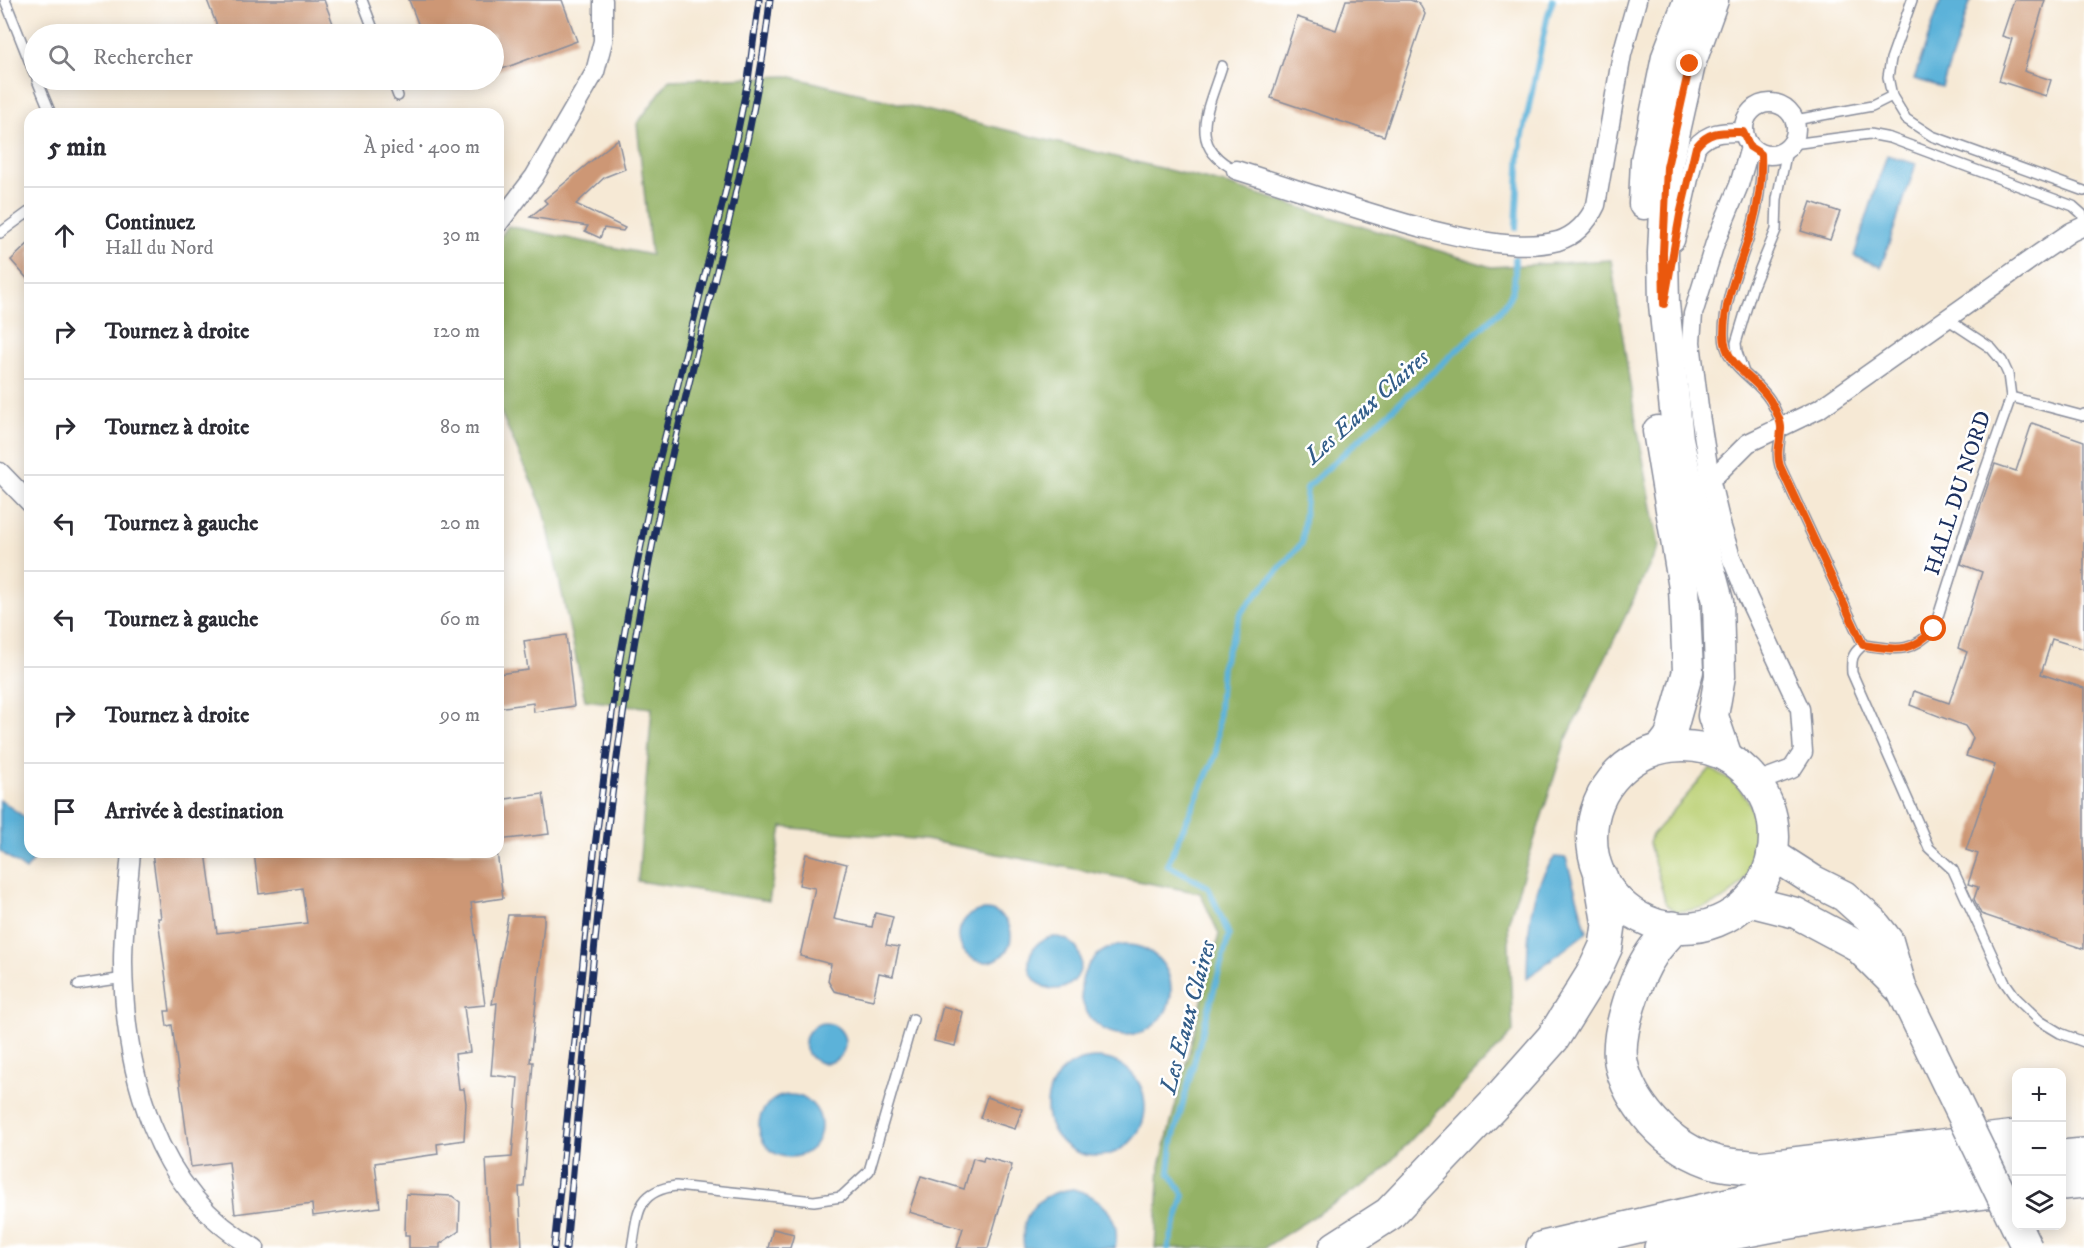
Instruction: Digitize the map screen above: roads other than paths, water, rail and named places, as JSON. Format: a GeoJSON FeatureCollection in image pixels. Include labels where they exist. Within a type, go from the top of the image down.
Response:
{"type":"FeatureCollection","features":[{"type":"Feature","properties":{"kind":"highway"},"geometry":{"type":"LineString","coordinates":[[1336,1248],[1389,1214],[1499,1099],[1553,1038],[1594,972],[1606,946],[1609,925],[1601,878]]}},
{"type":"Feature","properties":{"kind":"highway"},"geometry":{"type":"LineString","coordinates":[[1673,928],[1652,953],[1643,969],[1622,1036],[1621,1060],[1629,1086],[1643,1110],[1664,1134],[1690,1152],[1718,1163],[1760,1168],[2012,1137]]}},
{"type":"Feature","properties":{"kind":"highway"},"geometry":{"type":"LineString","coordinates":[[2066,1134],[2084,1133]]}},
{"type":"Feature","properties":{"kind":"highway"},"geometry":{"type":"LineString","coordinates":[[2066,1157],[2084,1155]]}},
{"type":"Feature","properties":{"kind":"highway"},"geometry":{"type":"LineString","coordinates":[[1543,1248],[1809,1186],[2012,1162]]}},
{"type":"Feature","properties":{"kind":"highway"},"geometry":{"type":"LineString","coordinates":[[2066,1182],[2084,1180]]}},
{"type":"Feature","properties":{"kind":"highway"},"geometry":{"type":"LineString","coordinates":[[1661,1248],[1838,1214],[2012,1189]]}},
{"type":"Feature","properties":{"kind":"main road"},"geometry":{"type":"LineString","coordinates":[[1661,748],[1670,736],[1688,671],[1684,588],[1665,483],[1650,371],[1642,267],[1646,160],[1667,57],[1689,0]]}},
{"type":"Feature","properties":{"kind":"main road"},"geometry":{"type":"LineString","coordinates":[[1713,0],[1690,64],[1667,167],[1663,253],[1664,304],[1678,439],[1718,601],[1720,676],[1713,716],[1727,757]]}},
{"type":"Feature","properties":{"kind":"main road"},"geometry":{"type":"LineString","coordinates":[[1684,745],[1706,748],[1727,757],[1742,767],[1754,780],[1771,814],[1774,833],[1773,854],[1764,879],[1748,901],[1732,914],[1713,923],[1694,928],[1673,928],[1644,920],[1619,902],[1601,878],[1592,852],[1592,824],[1600,798],[1615,775],[1636,758],[1661,748],[1684,745]]}},
{"type":"Feature","properties":{"kind":"main road"},"geometry":{"type":"LineString","coordinates":[[1773,854],[1844,896],[1873,922],[1888,941],[1902,990],[2027,1248]]}},
{"type":"Feature","properties":{"kind":"main road"},"geometry":{"type":"LineString","coordinates":[[1748,901],[1796,913],[1856,945],[1902,990]]}},
{"type":"Feature","properties":{"kind":"street"},"geometry":{"type":"LineString","coordinates":[[504,216],[534,177],[595,72],[603,41],[603,0]]}},
{"type":"Feature","properties":{"kind":"street"},"geometry":{"type":"LineString","coordinates":[[1236,170],[1380,216],[1462,238],[1539,244],[1559,240],[1576,232],[1589,220],[1596,205],[1622,54],[1637,0]]}},
{"type":"Feature","properties":{"kind":"street"},"geometry":{"type":"LineString","coordinates":[[1664,304],[1680,215],[1696,147],[1703,138],[1717,132],[1751,145],[1770,156],[1789,147],[1795,136],[1794,120],[1783,106],[1766,103],[1754,108],[1745,118],[1751,145],[1739,185],[1715,243],[1693,314],[1691,342],[1710,478],[1731,557],[1800,709],[1803,752],[1792,769],[1765,779],[1754,780]]}},
{"type":"Feature","properties":{"kind":"street"},"geometry":{"type":"LineString","coordinates":[[1710,478],[1717,474],[1748,443],[1760,435],[1782,428],[1819,409],[2071,232],[2084,226]]}},
{"type":"Feature","properties":{"kind":"street"},"geometry":{"type":"LineString","coordinates":[[0,472],[24,497]]}},
{"type":"Feature","properties":{"kind":"street"},"geometry":{"type":"LineString","coordinates":[[131,858],[123,962],[124,978],[136,1074],[150,1125],[169,1164],[202,1206],[235,1237],[255,1248]]}},
{"type":"Feature","properties":{"kind":"lane"},"geometry":{"type":"LineString","coordinates":[[5,0],[24,48]]}},
{"type":"Feature","properties":{"kind":"lane"},"geometry":{"type":"LineString","coordinates":[[362,0],[371,24]]}},
{"type":"Feature","properties":{"kind":"lane"},"geometry":{"type":"LineString","coordinates":[[1912,0],[1891,58],[1888,77],[1892,96],[1906,119],[1932,136],[2084,191]]}},
{"type":"Feature","properties":{"kind":"lane"},"geometry":{"type":"LineString","coordinates":[[1222,66],[1203,133],[1214,156],[1224,165],[1236,170]]}},
{"type":"Feature","properties":{"kind":"lane"},"geometry":{"type":"LineString","coordinates":[[41,90],[49,108]]}},
{"type":"Feature","properties":{"kind":"lane"},"geometry":{"type":"LineString","coordinates":[[396,90],[398,96]]}},
{"type":"Feature","properties":{"kind":"lane"},"geometry":{"type":"LineString","coordinates":[[1794,120],[1872,106],[1892,96]]}},
{"type":"Feature","properties":{"kind":"lane"},"geometry":{"type":"LineString","coordinates":[[1745,375],[1736,343],[1753,286],[1776,230],[1777,199],[1789,147],[1869,134],[1890,138],[2073,206],[2082,214],[2084,221]]}},
{"type":"Feature","properties":{"kind":"lane"},"geometry":{"type":"LineString","coordinates":[[1751,145],[1762,170],[1753,223],[1728,298],[1724,334],[1728,354],[1734,364],[1770,399],[1782,428],[1778,448],[1780,466],[1863,645],[1854,652],[1851,660],[1852,673],[1929,848],[1953,870],[2004,981],[2016,998],[2040,1021],[2060,1033],[2084,1042]]}},
{"type":"Feature","properties":{"kind":"lane"},"geometry":{"type":"LineString","coordinates":[[0,233],[24,215]]}},
{"type":"Feature","properties":{"kind":"lane","name":"HALL DU NORD"},"geometry":{"type":"LineString","coordinates":[[1863,645],[1912,647],[1923,641],[1934,629],[1975,499],[2011,397],[2008,374],[2002,361],[1991,348],[1947,319]]}},
{"type":"Feature","properties":{"kind":"lane"},"geometry":{"type":"LineString","coordinates":[[2011,397],[2083,416],[2084,414]]}},
{"type":"Feature","properties":{"kind":"lane"},"geometry":{"type":"LineString","coordinates":[[78,985],[124,978]]}},
{"type":"Feature","properties":{"kind":"lane"},"geometry":{"type":"LineString","coordinates":[[632,1248],[640,1203],[661,1187],[676,1186],[814,1201],[841,1197],[869,1171],[913,1019]]}},
{"type":"Feature","properties":{"kind":"water"},"geometry":{"type":"Polygon","coordinates":[[[1941,0],[1971,0],[1942,87],[1914,79],[1941,0]]]}},
{"type":"Feature","properties":{"kind":"water"},"geometry":{"type":"Polygon","coordinates":[[[1887,155],[1916,164],[1881,267],[1854,256],[1887,155]]]}},
{"type":"Feature","properties":{"kind":"water"},"geometry":{"type":"Polygon","coordinates":[[[0,800],[24,817],[24,858],[35,858],[26,870],[0,851],[0,800]]]}},
{"type":"Feature","properties":{"kind":"water"},"geometry":{"type":"Polygon","coordinates":[[[1555,857],[1566,858],[1587,932],[1527,978],[1529,930],[1534,899],[1546,870],[1555,857]]]}},
{"type":"Feature","properties":{"kind":"water"},"geometry":{"type":"Polygon","coordinates":[[[980,910],[990,910],[999,914],[1007,922],[1011,936],[1007,950],[999,958],[990,962],[980,962],[971,958],[963,950],[959,941],[959,931],[963,922],[971,914],[980,910]]]}},
{"type":"Feature","properties":{"kind":"water"},"geometry":{"type":"Polygon","coordinates":[[[1050,937],[1060,937],[1074,944],[1081,963],[1074,982],[1060,989],[1050,989],[1040,985],[1033,978],[1029,968],[1029,958],[1033,948],[1040,941],[1050,937]]]}},
{"type":"Feature","properties":{"kind":"water"},"geometry":{"type":"Polygon","coordinates":[[[1126,945],[1143,948],[1158,958],[1168,973],[1171,990],[1168,1007],[1158,1022],[1143,1032],[1126,1035],[1109,1032],[1094,1022],[1084,1007],[1081,990],[1084,973],[1094,958],[1109,948],[1126,945]]]}},
{"type":"Feature","properties":{"kind":"water"},"geometry":{"type":"Polygon","coordinates":[[[825,1023],[833,1024],[839,1029],[844,1035],[844,1051],[839,1057],[833,1062],[825,1063],[817,1062],[811,1057],[806,1051],[805,1043],[806,1035],[811,1029],[817,1024],[825,1023]]]}},
{"type":"Feature","properties":{"kind":"water"},"geometry":{"type":"Polygon","coordinates":[[[1096,1058],[1115,1061],[1131,1072],[1142,1088],[1145,1107],[1142,1126],[1131,1142],[1115,1153],[1096,1156],[1077,1153],[1061,1142],[1050,1126],[1047,1107],[1050,1088],[1061,1072],[1077,1061],[1096,1058]]]}},
{"type":"Feature","properties":{"kind":"water"},"geometry":{"type":"Polygon","coordinates":[[[790,1095],[802,1097],[812,1104],[819,1114],[821,1126],[819,1138],[812,1148],[802,1155],[790,1157],[778,1155],[768,1148],[761,1138],[759,1126],[761,1114],[768,1104],[778,1097],[790,1095]]]}},
{"type":"Feature","properties":{"kind":"water"},"geometry":{"type":"Polygon","coordinates":[[[1073,1189],[1092,1197],[1107,1210],[1115,1227],[1115,1248],[1024,1248],[1025,1225],[1033,1207],[1050,1195],[1073,1189]]]}},
{"type":"Feature","properties":{"kind":"waterway","name":"Les Eaux Claires"},"geometry":{"type":"LineString","coordinates":[[1516,228],[1520,150],[1548,14],[1553,0]]}},
{"type":"Feature","properties":{"kind":"waterway","name":"Les Eaux Claires"},"geometry":{"type":"LineString","coordinates":[[1168,1248],[1184,1195],[1169,1172],[1172,1143],[1229,935],[1208,887],[1167,865],[1216,754],[1222,665],[1242,611],[1302,543],[1307,487],[1500,311],[1514,286],[1515,258]]}},
{"type":"Feature","properties":{"kind":"railway"},"geometry":{"type":"LineString","coordinates":[[554,1248],[593,862],[617,675],[657,469],[726,189],[748,80],[759,0]]}},
{"type":"Feature","properties":{"kind":"railway"},"geometry":{"type":"LineString","coordinates":[[566,1248],[598,912],[631,661],[662,499],[749,132],[770,0]]}}]}
